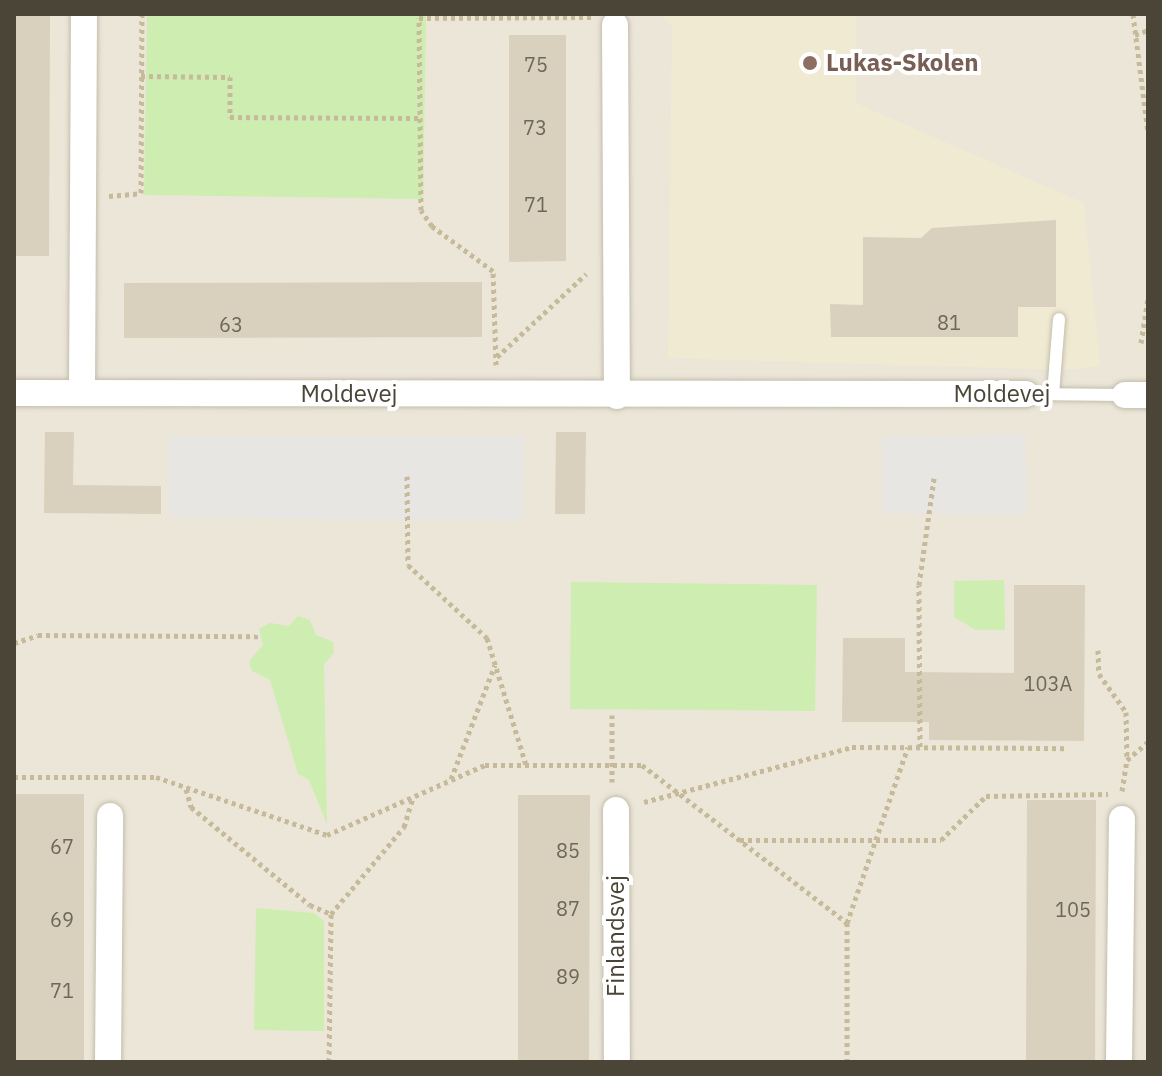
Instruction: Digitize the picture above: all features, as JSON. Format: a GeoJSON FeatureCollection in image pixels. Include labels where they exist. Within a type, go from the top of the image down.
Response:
{"type":"FeatureCollection","features":[{"type":"Feature","properties":{"kind":"street"},"geometry":{"type":"LineString","coordinates":[[82,393],[84,14]]}},
{"type":"Feature","properties":{"kind":"street"},"geometry":{"type":"LineString","coordinates":[[615,25],[617,396]]}},
{"type":"Feature","properties":{"kind":"street","name":"Moldevej"},"geometry":{"type":"LineString","coordinates":[[14,393],[617,396],[1026,394]]}},
{"type":"Feature","properties":{"kind":"street"},"geometry":{"type":"LineString","coordinates":[[1119,1062],[1122,806]]}},
{"type":"Feature","properties":{"kind":"street","name":"Finlandsvej"},"geometry":{"type":"LineString","coordinates":[[616,810],[617,1062]]}},
{"type":"Feature","properties":{"kind":"street"},"geometry":{"type":"LineString","coordinates":[[108,1062],[110,816]]}},
{"type":"Feature","properties":{"kind":"lane"},"geometry":{"type":"LineString","coordinates":[[1053,394],[1059,319]]}},
{"type":"Feature","properties":{"kind":"lane","name":"Moldevej"},"geometry":{"type":"LineString","coordinates":[[1026,394],[1136,395]]}},
{"type":"Feature","properties":{"kind":"path"},"geometry":{"type":"LineString","coordinates":[[83,199],[141,193],[142,14]]}},
{"type":"Feature","properties":{"kind":"path"},"geometry":{"type":"LineString","coordinates":[[1133,14],[1148,133]]}},
{"type":"Feature","properties":{"kind":"path"},"geometry":{"type":"LineString","coordinates":[[497,395],[493,271],[432,226],[421,210],[418,16],[587,16],[615,25]]}},
{"type":"Feature","properties":{"kind":"path"},"geometry":{"type":"LineString","coordinates":[[1135,35],[1148,30]]}},
{"type":"Feature","properties":{"kind":"path"},"geometry":{"type":"LineString","coordinates":[[141,76],[230,77],[230,117],[418,118]]}},
{"type":"Feature","properties":{"kind":"path"},"geometry":{"type":"LineString","coordinates":[[496,358],[591,270]]}},
{"type":"Feature","properties":{"kind":"path"},"geometry":{"type":"LineString","coordinates":[[1141,343],[1148,298]]}},
{"type":"Feature","properties":{"kind":"path"},"geometry":{"type":"LineString","coordinates":[[407,476],[408,565],[487,638],[526,765]]}},
{"type":"Feature","properties":{"kind":"path"},"geometry":{"type":"LineString","coordinates":[[920,747],[919,585],[934,478]]}},
{"type":"Feature","properties":{"kind":"path"},"geometry":{"type":"LineString","coordinates":[[14,643],[38,635],[261,636]]}},
{"type":"Feature","properties":{"kind":"path"},"geometry":{"type":"LineString","coordinates":[[739,840],[941,840],[986,796],[1122,806],[1127,760],[1126,712],[1099,674],[1098,650]]}},
{"type":"Feature","properties":{"kind":"path"},"geometry":{"type":"LineString","coordinates":[[451,780],[496,664]]}},
{"type":"Feature","properties":{"kind":"path"},"geometry":{"type":"LineString","coordinates":[[612,715],[616,810],[852,747],[1067,748]]}},
{"type":"Feature","properties":{"kind":"path"},"geometry":{"type":"LineString","coordinates":[[1127,760],[1148,742]]}},
{"type":"Feature","properties":{"kind":"path"},"geometry":{"type":"LineString","coordinates":[[847,1062],[847,923],[908,747]]}},
{"type":"Feature","properties":{"kind":"path"},"geometry":{"type":"LineString","coordinates":[[14,777],[156,777],[327,835],[485,765],[642,765],[847,923]]}},
{"type":"Feature","properties":{"kind":"path"},"geometry":{"type":"LineString","coordinates":[[186,788],[191,807],[310,905],[331,914]]}},
{"type":"Feature","properties":{"kind":"path"},"geometry":{"type":"LineString","coordinates":[[329,1062],[331,914],[404,827],[414,797]]}},
{"type":"Feature","properties":{"kind":"shaded area"},"geometry":{"type":"Polygon","coordinates":[[[14,14],[1148,14],[1148,1062],[14,1062],[14,14]]]}},
{"type":"Feature","properties":{"kind":"shaded area"},"geometry":{"type":"Polygon","coordinates":[[[659,14],[856,14],[856,103],[1084,203],[1100,366],[1068,370],[668,358],[672,25],[659,14]]]}},
{"type":"Feature","properties":{"kind":"shaded area"},"geometry":{"type":"Polygon","coordinates":[[[1025,434],[1027,515],[882,513],[882,437],[1025,434]]]}},
{"type":"Feature","properties":{"kind":"shaded area"},"geometry":{"type":"Polygon","coordinates":[[[168,436],[524,436],[522,521],[169,517],[168,436]]]}},
{"type":"Feature","properties":{"kind":"green space"},"geometry":{"type":"Polygon","coordinates":[[[147,14],[426,14],[423,199],[144,195],[147,14]]]}},
{"type":"Feature","properties":{"kind":"green space"},"geometry":{"type":"Polygon","coordinates":[[[1004,580],[1005,630],[976,630],[954,617],[954,581],[1004,580]]]}},
{"type":"Feature","properties":{"kind":"green space"},"geometry":{"type":"Polygon","coordinates":[[[571,582],[817,585],[815,711],[570,709],[571,582]]]}},
{"type":"Feature","properties":{"kind":"green space"},"geometry":{"type":"Polygon","coordinates":[[[298,616],[310,620],[316,635],[333,642],[334,653],[324,664],[327,824],[309,780],[298,774],[270,680],[252,671],[249,661],[263,645],[259,629],[270,623],[289,626],[298,616]]]}},
{"type":"Feature","properties":{"kind":"green space"},"geometry":{"type":"Polygon","coordinates":[[[256,908],[314,913],[324,921],[324,1031],[254,1030],[256,908]]]}},
{"type":"Feature","properties":{"kind":"building"},"geometry":{"type":"Polygon","coordinates":[[[14,14],[50,14],[49,256],[14,256],[14,14]]]}},
{"type":"Feature","properties":{"kind":"building"},"geometry":{"type":"Polygon","coordinates":[[[509,35],[566,35],[566,261],[509,262],[509,35]]]}},
{"type":"Feature","properties":{"kind":"building"},"geometry":{"type":"Polygon","coordinates":[[[1056,220],[1056,307],[1018,307],[1018,337],[831,337],[830,304],[863,305],[863,237],[921,238],[932,228],[1056,220]]]}},
{"type":"Feature","properties":{"kind":"building"},"geometry":{"type":"Polygon","coordinates":[[[482,282],[482,337],[124,338],[124,283],[482,282]]]}},
{"type":"Feature","properties":{"kind":"building"},"geometry":{"type":"Polygon","coordinates":[[[45,432],[74,432],[73,485],[161,486],[161,514],[44,513],[45,432]]]}},
{"type":"Feature","properties":{"kind":"building"},"geometry":{"type":"Polygon","coordinates":[[[556,432],[586,432],[585,514],[555,514],[556,432]]]}},
{"type":"Feature","properties":{"kind":"building"},"geometry":{"type":"Polygon","coordinates":[[[1014,585],[1085,585],[1084,741],[929,740],[929,722],[842,722],[843,638],[905,638],[905,672],[1014,673],[1014,585]]]}},
{"type":"Feature","properties":{"kind":"building"},"geometry":{"type":"Polygon","coordinates":[[[14,794],[84,794],[84,1062],[14,1062],[14,794]]]}},
{"type":"Feature","properties":{"kind":"building"},"geometry":{"type":"Polygon","coordinates":[[[518,795],[590,795],[589,1062],[518,1062],[518,795]]]}},
{"type":"Feature","properties":{"kind":"building"},"geometry":{"type":"Polygon","coordinates":[[[1027,800],[1096,800],[1095,1062],[1026,1062],[1027,800]]]}},
{"type":"Feature","properties":{"kind":"place","name":"Lukas-Skolen"},"geometry":{"type":"Point","coordinates":[810,63]}}]}
